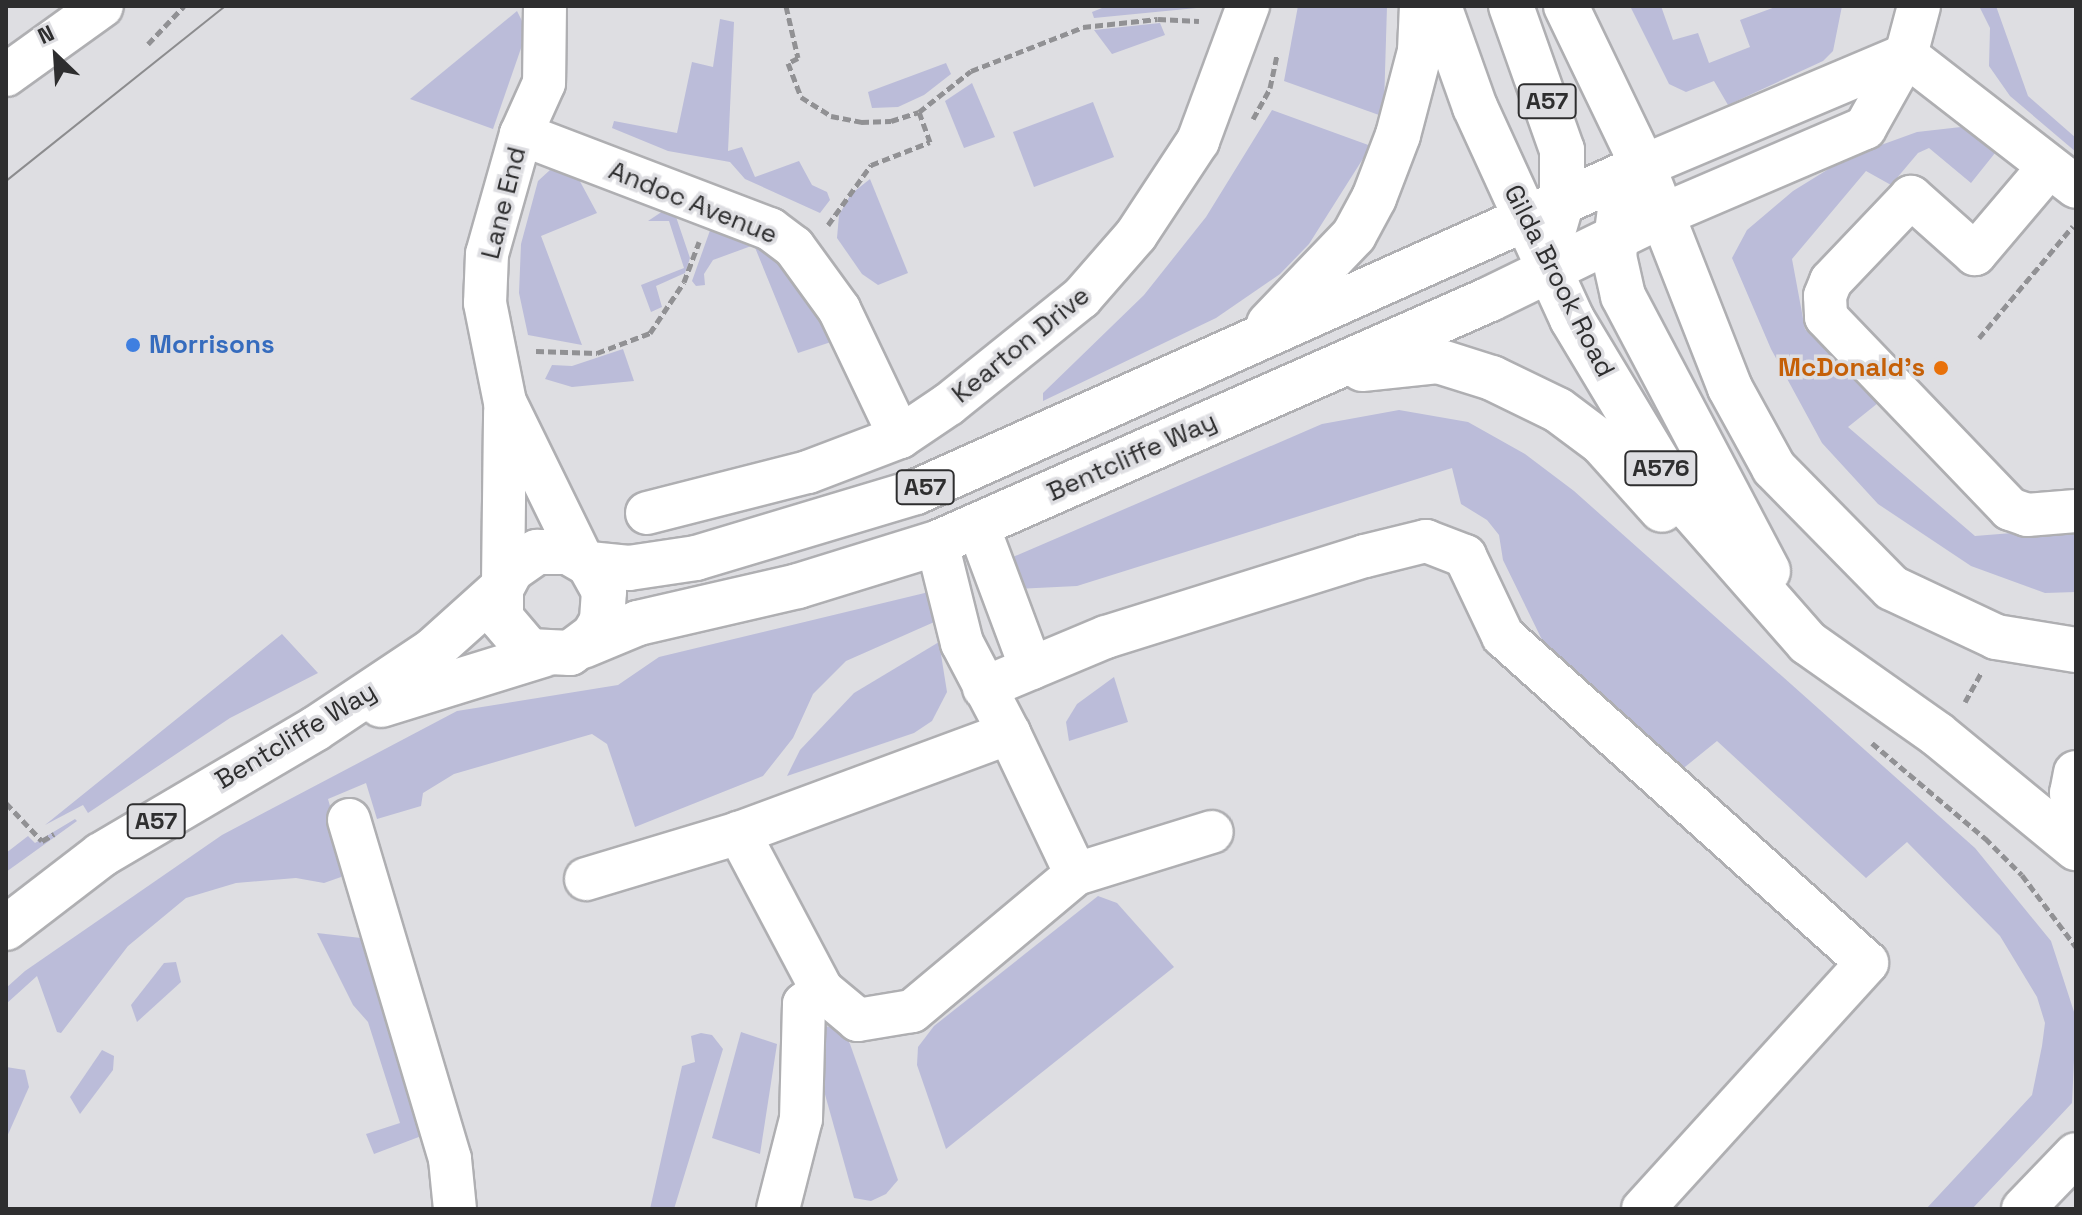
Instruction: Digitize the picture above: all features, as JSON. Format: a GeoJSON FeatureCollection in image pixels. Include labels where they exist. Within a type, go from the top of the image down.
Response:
{"type":"FeatureCollection","features":[{"type":"Feature","properties":{"kind":"main road"},"geometry":{"type":"LineString","coordinates":[[1245,348],[1321,274],[1354,235],[1374,198],[1398,135],[1420,51],[1422,6]]}},
{"type":"Feature","properties":{"kind":"main road","name":"Gilda Brook Road"},"geometry":{"type":"LineString","coordinates":[[1439,6],[1475,107],[1541,245],[1572,319],[1677,494],[1808,643],[1937,734],[2076,848]]}},
{"type":"Feature","properties":{"kind":"main road","name":"A57"},"geometry":{"type":"LineString","coordinates":[[1511,6],[1556,126],[1541,245]]}},
{"type":"Feature","properties":{"kind":"main road"},"geometry":{"type":"LineString","coordinates":[[1566,6],[1643,166],[1730,388],[1774,468],[1892,588],[1996,637],[2076,650]]}},
{"type":"Feature","properties":{"kind":"main road"},"geometry":{"type":"LineString","coordinates":[[1643,166],[1619,211],[1615,236],[1623,296],[1808,643]]}},
{"type":"Feature","properties":{"kind":"main road","name":"Bentcliffe Way"},"geometry":{"type":"LineString","coordinates":[[315,729],[450,680],[563,651],[638,623],[798,586],[937,543],[978,526],[1254,402],[1541,245],[1643,166]]}},
{"type":"Feature","properties":{"kind":"main road","name":"Bentcliffe Way"},"geometry":{"type":"LineString","coordinates":[[585,562],[629,568],[696,558],[916,492],[1245,348],[1541,245],[1615,236],[1662,215]]}},
{"type":"Feature","properties":{"kind":"main road"},"geometry":{"type":"LineString","coordinates":[[1254,402],[1371,367],[1438,361],[1492,378],[1558,410],[1601,442],[1690,544],[1808,643]]}},
{"type":"Feature","properties":{"kind":"main road","name":"A57"},"geometry":{"type":"LineString","coordinates":[[502,586],[511,570],[537,552],[560,551],[585,562]]}},
{"type":"Feature","properties":{"kind":"main road"},"geometry":{"type":"LineString","coordinates":[[502,586],[499,604],[507,631],[529,651],[563,651],[594,635],[605,607],[598,577],[585,562]]}},
{"type":"Feature","properties":{"kind":"main road","name":"Bentcliffe Way"},"geometry":{"type":"LineString","coordinates":[[6,928],[101,855],[315,729],[432,651],[502,586]]}},
{"type":"Feature","properties":{"kind":"main road"},"geometry":{"type":"LineString","coordinates":[[2076,773],[2072,793],[2076,830]]}},
{"type":"Feature","properties":{"kind":"street"},"geometry":{"type":"LineString","coordinates":[[6,75],[102,6]]}},
{"type":"Feature","properties":{"kind":"street","name":"Lane End"},"geometry":{"type":"LineString","coordinates":[[545,6],[544,83],[521,134],[487,254],[489,339],[505,402],[585,562]]}},
{"type":"Feature","properties":{"kind":"street"},"geometry":{"type":"LineString","coordinates":[[1662,215],[1865,128],[1906,55],[1919,6]]}},
{"type":"Feature","properties":{"kind":"street","name":"Kearton Drive"},"geometry":{"type":"LineString","coordinates":[[647,513],[808,472],[900,437],[973,385],[1110,268],[1198,141],[1245,16]]}},
{"type":"Feature","properties":{"kind":"street"},"geometry":{"type":"LineString","coordinates":[[1643,166],[1906,55]]}},
{"type":"Feature","properties":{"kind":"street"},"geometry":{"type":"LineString","coordinates":[[1906,55],[2062,177],[1975,254],[1911,197],[1831,281],[1825,296],[1826,317],[2010,509],[2027,515],[2076,511]]}},
{"type":"Feature","properties":{"kind":"street","name":"Andoc Avenue"},"geometry":{"type":"LineString","coordinates":[[521,134],[770,229],[805,260],[839,309],[900,437]]}},
{"type":"Feature","properties":{"kind":"street","name":"Lane End"},"geometry":{"type":"LineString","coordinates":[[502,586],[505,402]]}},
{"type":"Feature","properties":{"kind":"street"},"geometry":{"type":"LineString","coordinates":[[978,526],[1031,668]]}},
{"type":"Feature","properties":{"kind":"street"},"geometry":{"type":"LineString","coordinates":[[984,688],[1106,637],[1365,556],[1426,541],[1465,556],[1503,636],[1628,754],[1867,963],[1643,1209]]}},
{"type":"Feature","properties":{"kind":"street"},"geometry":{"type":"LineString","coordinates":[[937,543],[962,643],[1076,874]]}},
{"type":"Feature","properties":{"kind":"street"},"geometry":{"type":"LineString","coordinates":[[586,879],[739,833],[1009,733]]}},
{"type":"Feature","properties":{"kind":"street"},"geometry":{"type":"LineString","coordinates":[[349,820],[450,1159],[455,1209]]}},
{"type":"Feature","properties":{"kind":"street"},"geometry":{"type":"LineString","coordinates":[[739,833],[822,990],[858,1020],[912,1011],[1076,874],[1212,832]]}},
{"type":"Feature","properties":{"kind":"street"},"geometry":{"type":"LineString","coordinates":[[778,1209],[801,1119],[804,1004],[822,990]]}},
{"type":"Feature","properties":{"kind":"street"},"geometry":{"type":"LineString","coordinates":[[2023,1209],[2071,1156]]}},
{"type":"Feature","properties":{"kind":"path"},"geometry":{"type":"LineString","coordinates":[[148,44],[184,6]]}},
{"type":"Feature","properties":{"kind":"path"},"geometry":{"type":"LineString","coordinates":[[786,6],[798,58],[788,63],[801,97],[831,116],[861,122],[919,112],[971,71],[1083,27],[1158,19],[1245,16]]}},
{"type":"Feature","properties":{"kind":"path"},"geometry":{"type":"LineString","coordinates":[[805,260],[871,165],[930,142],[919,112]]}},
{"type":"Feature","properties":{"kind":"path"},"geometry":{"type":"LineString","coordinates":[[489,339],[576,356],[650,333],[684,282],[712,207]]}},
{"type":"Feature","properties":{"kind":"path"},"geometry":{"type":"LineString","coordinates":[[1979,338],[2076,222]]}},
{"type":"Feature","properties":{"kind":"path"},"geometry":{"type":"LineString","coordinates":[[1904,772],[1972,695],[1996,637]]}},
{"type":"Feature","properties":{"kind":"path"},"geometry":{"type":"LineString","coordinates":[[1869,740],[2004,856],[2076,947]]}},
{"type":"Feature","properties":{"kind":"path"},"geometry":{"type":"LineString","coordinates":[[6,803],[42,841],[69,827]]}},
{"type":"Feature","properties":{"kind":"shaded area"},"geometry":{"type":"Polygon","coordinates":[[[1107,6],[1217,6],[1094,18],[1092,12],[1107,6]]]}},
{"type":"Feature","properties":{"kind":"shaded area"},"geometry":{"type":"Polygon","coordinates":[[[1298,6],[1387,6],[1384,105],[1379,115],[1284,81],[1298,6]]]}},
{"type":"Feature","properties":{"kind":"shaded area"},"geometry":{"type":"Polygon","coordinates":[[[1630,6],[1661,6],[1673,40],[1698,33],[1709,63],[1750,47],[1740,20],[1778,6],[1842,6],[1833,51],[1823,61],[1728,105],[1714,81],[1686,92],[1669,84],[1630,6]]]}},
{"type":"Feature","properties":{"kind":"shaded area"},"geometry":{"type":"Polygon","coordinates":[[[1979,6],[1996,6],[2028,96],[2076,138],[2076,152],[2010,96],[1989,66],[1990,28],[1979,6]]]}},
{"type":"Feature","properties":{"kind":"shaded area"},"geometry":{"type":"Polygon","coordinates":[[[517,11],[527,31],[493,129],[410,99],[517,11]]]}},
{"type":"Feature","properties":{"kind":"shaded area"},"geometry":{"type":"Polygon","coordinates":[[[720,19],[734,22],[728,151],[742,147],[755,177],[799,161],[812,185],[827,192],[830,200],[820,213],[745,179],[730,162],[668,151],[612,128],[614,121],[677,133],[692,62],[713,67],[720,19]]]}},
{"type":"Feature","properties":{"kind":"shaded area"},"geometry":{"type":"Polygon","coordinates":[[[1160,23],[1165,35],[1112,54],[1094,30],[1160,23]]]}},
{"type":"Feature","properties":{"kind":"shaded area"},"geometry":{"type":"Polygon","coordinates":[[[946,63],[951,74],[924,95],[898,107],[872,108],[868,92],[946,63]]]}},
{"type":"Feature","properties":{"kind":"shaded area"},"geometry":{"type":"Polygon","coordinates":[[[972,83],[995,137],[964,148],[945,101],[972,83]]]}},
{"type":"Feature","properties":{"kind":"shaded area"},"geometry":{"type":"Polygon","coordinates":[[[1093,102],[1114,157],[1034,187],[1013,132],[1093,102]]]}},
{"type":"Feature","properties":{"kind":"shaded area"},"geometry":{"type":"Polygon","coordinates":[[[1272,110],[1371,146],[1309,244],[1280,274],[1216,318],[1043,401],[1043,393],[1144,295],[1206,217],[1272,110]]]}},
{"type":"Feature","properties":{"kind":"shaded area"},"geometry":{"type":"Polygon","coordinates":[[[1961,127],[1995,153],[1971,183],[1929,148],[1918,153],[1891,185],[1866,171],[1792,259],[1805,329],[1878,403],[1848,427],[1975,536],[2076,528],[2076,592],[2045,593],[1971,566],[1878,504],[1822,443],[1771,349],[1732,258],[1747,230],[1793,191],[1848,157],[1917,132],[1961,127]]]}},
{"type":"Feature","properties":{"kind":"shaded area"},"geometry":{"type":"Polygon","coordinates":[[[550,170],[576,174],[597,213],[541,236],[582,345],[528,335],[519,293],[521,244],[538,181],[550,170]]]}},
{"type":"Feature","properties":{"kind":"shaded area"},"geometry":{"type":"Polygon","coordinates":[[[870,179],[908,273],[878,285],[862,274],[837,238],[839,215],[851,194],[870,179]]]}},
{"type":"Feature","properties":{"kind":"shaded area"},"geometry":{"type":"Polygon","coordinates":[[[672,205],[690,258],[685,273],[656,286],[662,307],[651,312],[641,285],[684,268],[669,221],[648,221],[672,205]]]}},
{"type":"Feature","properties":{"kind":"shaded area"},"geometry":{"type":"Polygon","coordinates":[[[713,222],[779,252],[837,340],[798,353],[754,245],[713,260],[704,274],[705,285],[696,286],[692,281],[713,222]]]}},
{"type":"Feature","properties":{"kind":"shaded area"},"geometry":{"type":"Polygon","coordinates":[[[623,349],[634,381],[572,387],[545,379],[552,365],[572,366],[623,349]]]}},
{"type":"Feature","properties":{"kind":"shaded area"},"geometry":{"type":"Polygon","coordinates":[[[1399,410],[1468,422],[1525,454],[1574,491],[1975,848],[2051,941],[2076,1018],[2072,1103],[1972,1209],[1926,1209],[2032,1095],[2045,1023],[2037,997],[2000,936],[1907,842],[1866,878],[1717,741],[1680,771],[1546,648],[1503,560],[1499,535],[1487,520],[1461,504],[1452,468],[1077,586],[1016,589],[1006,560],[1322,424],[1399,410]]]}},
{"type":"Feature","properties":{"kind":"shaded area"},"geometry":{"type":"Polygon","coordinates":[[[933,591],[941,619],[846,661],[813,694],[793,738],[763,776],[635,827],[607,744],[592,734],[454,774],[423,793],[421,806],[377,819],[366,783],[328,799],[346,862],[341,877],[324,883],[296,878],[236,883],[186,898],[128,946],[61,1033],[57,1032],[37,976],[6,1004],[6,988],[25,971],[222,835],[457,711],[618,685],[659,657],[933,591]]]}},
{"type":"Feature","properties":{"kind":"shaded area"},"geometry":{"type":"Polygon","coordinates":[[[282,634],[318,673],[230,718],[88,813],[83,805],[45,825],[282,634]]]}},
{"type":"Feature","properties":{"kind":"shaded area"},"geometry":{"type":"Polygon","coordinates":[[[939,642],[947,692],[932,721],[914,733],[787,776],[800,750],[854,693],[939,642]]]}},
{"type":"Feature","properties":{"kind":"shaded area"},"geometry":{"type":"Polygon","coordinates":[[[1114,677],[1128,722],[1069,741],[1066,722],[1077,704],[1114,677]]]}},
{"type":"Feature","properties":{"kind":"shaded area"},"geometry":{"type":"Polygon","coordinates":[[[75,819],[77,821],[6,872],[6,853],[28,836],[35,843],[75,819]]]}},
{"type":"Feature","properties":{"kind":"shaded area"},"geometry":{"type":"Polygon","coordinates":[[[1098,896],[1117,903],[1174,967],[946,1149],[917,1065],[918,1047],[934,1026],[1098,896]]]}},
{"type":"Feature","properties":{"kind":"shaded area"},"geometry":{"type":"Polygon","coordinates":[[[317,933],[361,938],[424,1135],[374,1154],[366,1134],[400,1123],[368,1022],[353,1005],[317,933]]]}},
{"type":"Feature","properties":{"kind":"shaded area"},"geometry":{"type":"Polygon","coordinates":[[[176,962],[181,982],[137,1022],[131,1005],[164,963],[176,962]]]}},
{"type":"Feature","properties":{"kind":"shaded area"},"geometry":{"type":"Polygon","coordinates":[[[825,1026],[843,1030],[850,1044],[898,1180],[886,1194],[871,1201],[854,1198],[812,1048],[813,1034],[825,1026]]]}},
{"type":"Feature","properties":{"kind":"shaded area"},"geometry":{"type":"Polygon","coordinates":[[[741,1032],[777,1044],[760,1154],[712,1138],[741,1032]]]}},
{"type":"Feature","properties":{"kind":"shaded area"},"geometry":{"type":"Polygon","coordinates":[[[701,1033],[712,1035],[723,1049],[674,1209],[650,1209],[682,1066],[695,1062],[691,1036],[701,1033]]]}},
{"type":"Feature","properties":{"kind":"shaded area"},"geometry":{"type":"Polygon","coordinates":[[[102,1050],[114,1056],[113,1070],[80,1114],[70,1097],[102,1050]]]}},
{"type":"Feature","properties":{"kind":"shaded area"},"geometry":{"type":"Polygon","coordinates":[[[6,1067],[25,1070],[29,1087],[6,1139],[6,1067]]]}},
{"type":"Feature","properties":{"kind":"tram line"},"geometry":{"type":"LineString","coordinates":[[6,181],[225,6]]}},
{"type":"Feature","properties":{"kind":"place","name":"Morrisons"},"geometry":{"type":"Point","coordinates":[133,345]}},
{"type":"Feature","properties":{"kind":"place","name":"McDonald's"},"geometry":{"type":"Point","coordinates":[1941,368]}}]}
